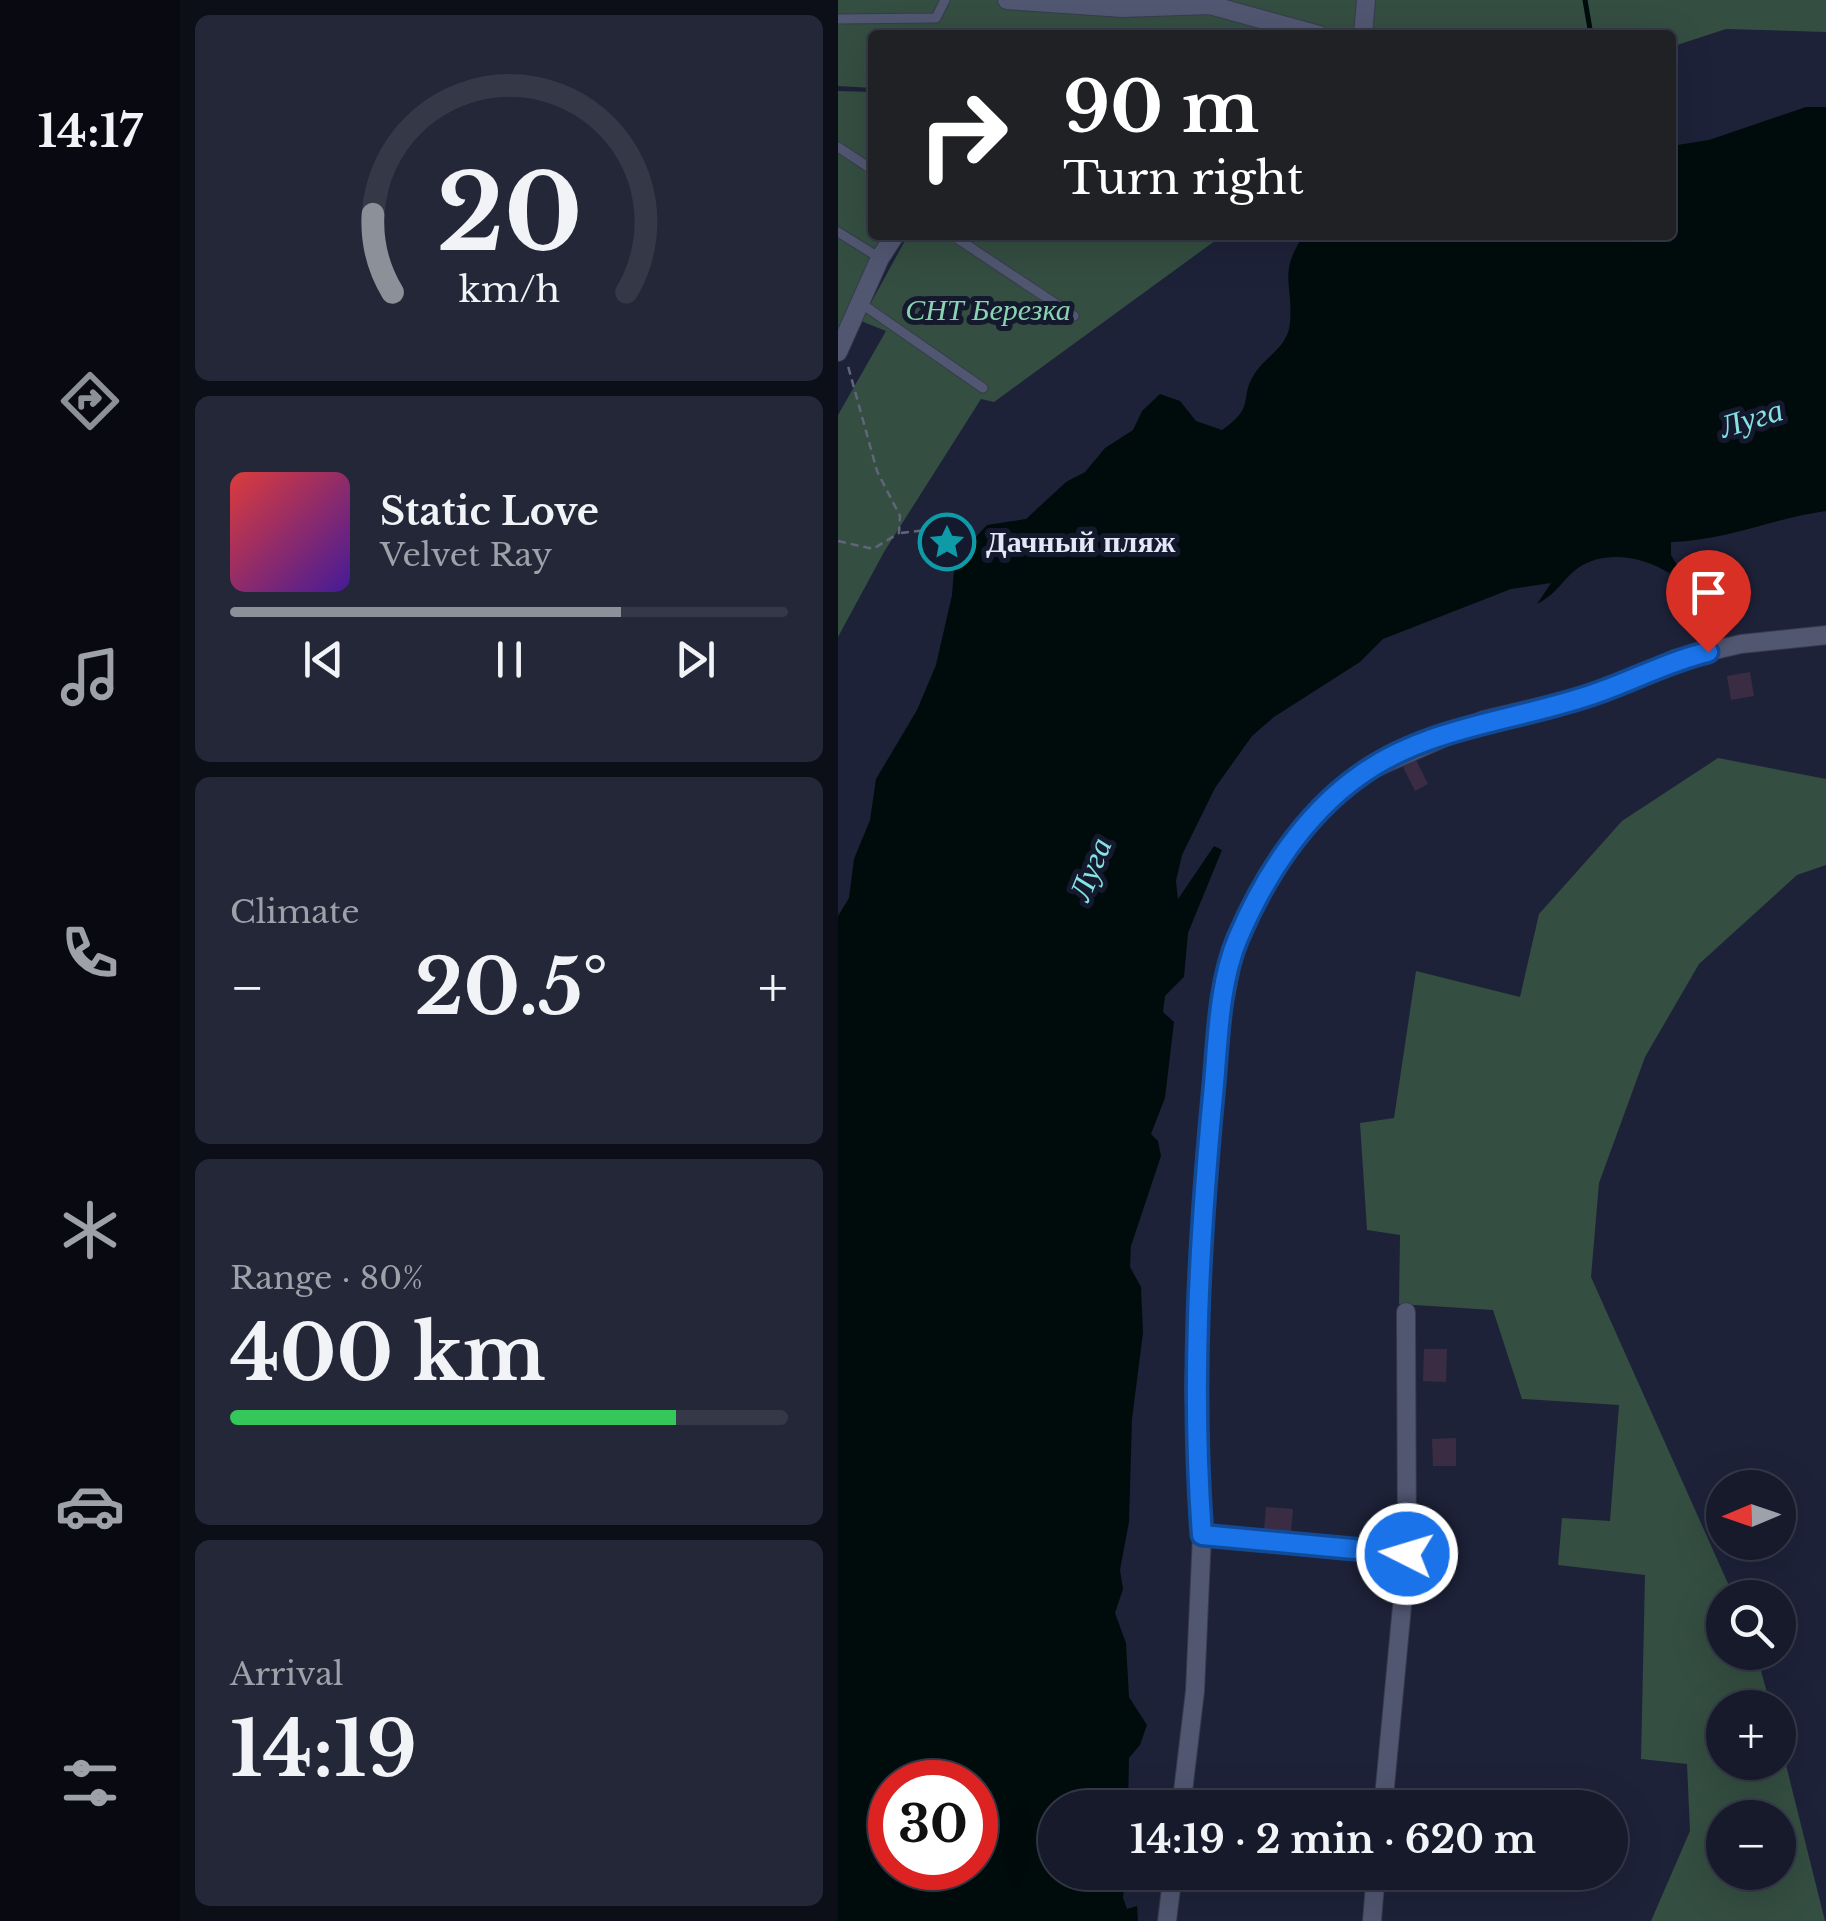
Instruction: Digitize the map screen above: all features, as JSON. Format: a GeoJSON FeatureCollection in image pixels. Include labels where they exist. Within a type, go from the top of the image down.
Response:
{"type":"FeatureCollection","features":[{"type":"Feature","properties":{"kind":"street"},"geometry":{"type":"LineString","coordinates":[[1007,0],[1123,8],[1210,5],[1302,30]]}},
{"type":"Feature","properties":{"kind":"street"},"geometry":{"type":"LineString","coordinates":[[1363,30],[1366,0]]}},
{"type":"Feature","properties":{"kind":"street"},"geometry":{"type":"LineString","coordinates":[[842,337],[891,240]]}},
{"type":"Feature","properties":{"kind":"street"},"geometry":{"type":"LineString","coordinates":[[1183,1790],[1195,1691],[1202,1535],[1194,1387],[1202,1222],[1222,1013],[1236,941],[1275,864],[1322,808],[1361,774],[1468,727],[1601,692],[1675,660],[1740,644],[1826,635]]}},
{"type":"Feature","properties":{"kind":"street"},"geometry":{"type":"LineString","coordinates":[[1385,1790],[1407,1554],[1406,1312]]}},
{"type":"Feature","properties":{"kind":"street"},"geometry":{"type":"LineString","coordinates":[[1202,1535],[1407,1554]]}},
{"type":"Feature","properties":{"kind":"street"},"geometry":{"type":"LineString","coordinates":[[1168,1921],[1171,1890]]}},
{"type":"Feature","properties":{"kind":"street"},"geometry":{"type":"LineString","coordinates":[[1372,1921],[1375,1890]]}},
{"type":"Feature","properties":{"kind":"lane"},"geometry":{"type":"LineString","coordinates":[[838,19],[936,18],[945,0]]}},
{"type":"Feature","properties":{"kind":"lane"},"geometry":{"type":"LineString","coordinates":[[838,147],[868,167]]}},
{"type":"Feature","properties":{"kind":"lane"},"geometry":{"type":"LineString","coordinates":[[838,232],[880,258]]}},
{"type":"Feature","properties":{"kind":"lane"},"geometry":{"type":"LineString","coordinates":[[960,240],[1074,316]]}},
{"type":"Feature","properties":{"kind":"lane"},"geometry":{"type":"LineString","coordinates":[[862,304],[984,388]]}},
{"type":"Feature","properties":{"kind":"path"},"geometry":{"type":"LineString","coordinates":[[842,337],[877,470],[900,516],[899,533]]}},
{"type":"Feature","properties":{"kind":"path"},"geometry":{"type":"LineString","coordinates":[[838,541],[872,549],[899,533],[925,530]]}},
{"type":"Feature","properties":{"kind":"green space"},"geometry":{"type":"Polygon","coordinates":[[[838,0],[1826,0],[1826,32],[1726,29],[1676,45],[1676,30],[868,30],[868,88],[838,86],[838,0]]]}},
{"type":"Feature","properties":{"kind":"green space"},"geometry":{"type":"Polygon","coordinates":[[[838,91],[868,92],[868,240],[901,240],[887,257],[838,348],[838,91]]]}},
{"type":"Feature","properties":{"kind":"green space","name":"СНТ Березка"},"geometry":{"type":"Polygon","coordinates":[[[905,240],[1216,240],[994,402],[981,399],[884,552],[838,637],[838,415],[886,331],[861,321],[905,240]]]}},
{"type":"Feature","properties":{"kind":"green space"},"geometry":{"type":"Polygon","coordinates":[[[1718,758],[1826,779],[1826,865],[1797,875],[1699,964],[1645,1057],[1599,1183],[1591,1277],[1706,1534],[1706,1560],[1717,1560],[1726,1580],[1706,1580],[1706,1670],[1761,1670],[1766,1690],[1706,1690],[1706,1780],[1790,1780],[1795,1800],[1706,1800],[1706,1890],[1796,1890],[1796,1805],[1825,1921],[1651,1921],[1690,1831],[1687,1764],[1641,1759],[1645,1575],[1558,1565],[1562,1518],[1610,1521],[1619,1405],[1522,1399],[1493,1310],[1399,1304],[1400,1235],[1367,1230],[1360,1123],[1394,1118],[1416,971],[1520,997],[1539,914],[1622,821],[1718,758]]]}},
{"type":"Feature","properties":{"kind":"water","name":"Луга"},"geometry":{"type":"Polygon","coordinates":[[[1806,107],[1826,107],[1826,511],[1711,538],[1671,542],[1671,555],[1677,565],[1669,573],[1624,557],[1589,562],[1537,604],[1551,583],[1511,589],[1383,639],[1360,662],[1274,717],[1252,736],[1215,788],[1182,855],[1176,881],[1178,899],[1214,846],[1222,850],[1188,933],[1184,977],[1165,996],[1163,1012],[1174,1022],[1165,1098],[1151,1134],[1158,1141],[1161,1156],[1131,1246],[1130,1267],[1141,1287],[1143,1333],[1132,1419],[1129,1522],[1120,1570],[1123,1589],[1115,1613],[1126,1643],[1129,1697],[1147,1725],[1140,1745],[1129,1758],[1128,1790],[1038,1790],[1038,1890],[1124,1890],[1127,1909],[1137,1906],[1138,1921],[838,1921],[838,916],[849,898],[854,859],[870,820],[876,779],[917,710],[936,665],[952,595],[956,545],[974,539],[987,525],[1026,519],[1066,482],[1085,472],[1105,448],[1133,430],[1142,411],[1160,394],[1180,401],[1196,421],[1222,430],[1233,422],[1240,415],[1255,373],[1281,345],[1288,331],[1289,269],[1301,240],[1676,240],[1676,145],[1709,140],[1806,107]]]}},
{"type":"Feature","properties":{"kind":"building"},"geometry":{"type":"Polygon","coordinates":[[[1750,672],[1754,696],[1731,700],[1727,676],[1750,672]]]}},
{"type":"Feature","properties":{"kind":"building"},"geometry":{"type":"Polygon","coordinates":[[[1416,760],[1428,784],[1415,791],[1403,767],[1416,760]]]}},
{"type":"Feature","properties":{"kind":"building"},"geometry":{"type":"Polygon","coordinates":[[[1424,1349],[1447,1349],[1446,1382],[1423,1381],[1424,1349]]]}},
{"type":"Feature","properties":{"kind":"building"},"geometry":{"type":"Polygon","coordinates":[[[1456,1438],[1456,1466],[1433,1466],[1432,1439],[1456,1438]]]}},
{"type":"Feature","properties":{"kind":"building"},"geometry":{"type":"Polygon","coordinates":[[[1266,1507],[1293,1509],[1291,1532],[1264,1530],[1266,1507]]]}},
{"type":"Feature","properties":{"kind":"waterway"},"geometry":{"type":"LineString","coordinates":[[1585,0],[1590,30]]}},
{"type":"Feature","properties":{"kind":"place","name":"Дачный пляж"},"geometry":{"type":"Point","coordinates":[947,542]}},
{"type":"Feature","properties":{"kind":"route"},"geometry":{"type":"LineString","coordinates":[[1407,1554],[1202,1535],[1194,1387],[1202,1222],[1222,1013],[1236,941],[1275,864],[1322,808],[1361,774],[1484,720],[1601,692],[1675,660],[1708,652]]}}]}
